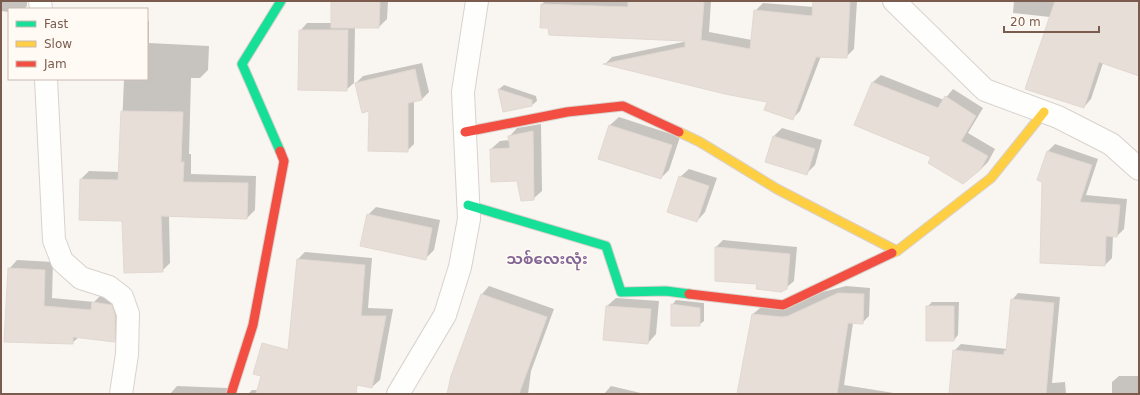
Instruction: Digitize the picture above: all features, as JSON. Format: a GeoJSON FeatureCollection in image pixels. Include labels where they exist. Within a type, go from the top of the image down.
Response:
{"type":"FeatureCollection","features":[{"type":"Feature","properties":{"kind":"street"},"geometry":{"type":"LineString","coordinates":[[231,394],[252,325],[284,161],[242,64],[281,1]]}},
{"type":"Feature","properties":{"kind":"street"},"geometry":{"type":"LineString","coordinates":[[398,394],[445,315],[460,267],[469,219],[463,92],[477,1]]}},
{"type":"Feature","properties":{"kind":"street"},"geometry":{"type":"LineString","coordinates":[[894,1],[985,90],[1058,117],[1111,144],[1139,169]]}},
{"type":"Feature","properties":{"kind":"street"},"geometry":{"type":"LineString","coordinates":[[46,80],[54,240],[62,261],[81,278],[109,287],[122,297],[128,314],[127,354],[121,394]]}},
{"type":"Feature","properties":{"kind":"street"},"geometry":{"type":"LineString","coordinates":[[465,132],[567,112],[624,106],[700,142],[777,189],[897,251]]}},
{"type":"Feature","properties":{"kind":"street"},"geometry":{"type":"LineString","coordinates":[[468,205],[606,246],[621,292],[666,291],[783,305],[897,251],[991,178],[1044,112]]}},
{"type":"Feature","properties":{"kind":"building"},"geometry":{"type":"Polygon","coordinates":[[[331,1],[380,1],[379,28],[331,28],[331,1]]]}},
{"type":"Feature","properties":{"kind":"building"},"geometry":{"type":"Polygon","coordinates":[[[628,1],[704,1],[701,40],[750,49],[754,10],[812,16],[813,1],[850,1],[847,58],[816,57],[793,120],[764,110],[767,102],[725,94],[603,64],[685,47],[685,41],[549,35],[548,28],[540,28],[541,4],[628,7],[628,1]]]}},
{"type":"Feature","properties":{"kind":"building"},"geometry":{"type":"Polygon","coordinates":[[[1055,1],[1139,1],[1139,76],[1099,62],[1084,108],[1025,89],[1055,1]]]}},
{"type":"Feature","properties":{"kind":"building"},"geometry":{"type":"Polygon","coordinates":[[[299,30],[348,30],[347,91],[298,90],[299,30]]]}},
{"type":"Feature","properties":{"kind":"building"},"geometry":{"type":"Polygon","coordinates":[[[415,69],[422,100],[408,103],[408,152],[368,151],[369,111],[362,113],[355,83],[415,69]]]}},
{"type":"Feature","properties":{"kind":"building"},"geometry":{"type":"Polygon","coordinates":[[[872,82],[938,108],[945,96],[976,116],[961,141],[988,156],[980,170],[963,184],[928,163],[931,157],[854,125],[872,82]]]}},
{"type":"Feature","properties":{"kind":"building"},"geometry":{"type":"Polygon","coordinates":[[[498,89],[532,100],[532,106],[503,112],[498,89]]]}},
{"type":"Feature","properties":{"kind":"building"},"geometry":{"type":"Polygon","coordinates":[[[121,111],[183,112],[181,162],[184,162],[183,182],[248,183],[247,219],[161,216],[163,272],[124,273],[122,221],[79,220],[80,179],[118,180],[121,111]]]}},
{"type":"Feature","properties":{"kind":"building"},"geometry":{"type":"Polygon","coordinates":[[[609,125],[672,145],[661,179],[598,159],[609,125]]]}},
{"type":"Feature","properties":{"kind":"building"},"geometry":{"type":"Polygon","coordinates":[[[533,131],[534,200],[521,201],[517,181],[491,182],[490,149],[510,148],[508,136],[533,131]]]}},
{"type":"Feature","properties":{"kind":"building"},"geometry":{"type":"Polygon","coordinates":[[[773,136],[815,149],[807,175],[765,162],[773,136]]]}},
{"type":"Feature","properties":{"kind":"building"},"geometry":{"type":"Polygon","coordinates":[[[1047,151],[1092,165],[1080,202],[1120,205],[1117,237],[1106,236],[1105,266],[1040,263],[1042,182],[1037,180],[1047,151]]]}},
{"type":"Feature","properties":{"kind":"building"},"geometry":{"type":"Polygon","coordinates":[[[679,176],[709,186],[697,222],[667,212],[679,176]]]}},
{"type":"Feature","properties":{"kind":"building"},"geometry":{"type":"Polygon","coordinates":[[[367,214],[432,228],[426,260],[360,246],[367,214]]]}},
{"type":"Feature","properties":{"kind":"building"},"geometry":{"type":"Polygon","coordinates":[[[715,247],[790,254],[787,289],[781,292],[756,289],[757,284],[715,281],[715,247]]]}},
{"type":"Feature","properties":{"kind":"building"},"geometry":{"type":"Polygon","coordinates":[[[297,259],[365,265],[361,316],[386,316],[372,388],[357,385],[356,394],[256,394],[261,376],[253,374],[262,343],[288,350],[297,259]]]}},
{"type":"Feature","properties":{"kind":"building"},"geometry":{"type":"Polygon","coordinates":[[[8,268],[45,270],[44,306],[91,310],[92,302],[112,305],[115,316],[115,342],[73,337],[73,344],[4,342],[8,268]]]}},
{"type":"Feature","properties":{"kind":"building"},"geometry":{"type":"Polygon","coordinates":[[[838,293],[864,294],[863,324],[848,323],[837,394],[737,394],[752,314],[782,317],[788,316],[838,293]]]}},
{"type":"Feature","properties":{"kind":"building"},"geometry":{"type":"Polygon","coordinates":[[[481,294],[547,317],[519,394],[447,394],[451,376],[481,294]]]}},
{"type":"Feature","properties":{"kind":"building"},"geometry":{"type":"Polygon","coordinates":[[[1011,299],[1054,303],[1046,394],[949,394],[953,350],[1004,355],[1004,351],[1006,351],[1011,299]]]}},
{"type":"Feature","properties":{"kind":"building"},"geometry":{"type":"Polygon","coordinates":[[[671,304],[700,308],[700,326],[671,326],[671,304]]]}},
{"type":"Feature","properties":{"kind":"building"},"geometry":{"type":"Polygon","coordinates":[[[606,306],[651,309],[648,344],[603,340],[606,306]]]}},
{"type":"Feature","properties":{"kind":"building"},"geometry":{"type":"Polygon","coordinates":[[[926,306],[954,306],[954,341],[926,341],[926,306]]]}},
{"type":"Feature","properties":{"kind":"traffic: fast"},"geometry":{"type":"LineString","coordinates":[[280,151],[242,64],[281,1]]}},
{"type":"Feature","properties":{"kind":"traffic: fast"},"geometry":{"type":"LineString","coordinates":[[468,205],[606,246],[621,292],[666,291],[689,294]]}},
{"type":"Feature","properties":{"kind":"traffic: slow"},"geometry":{"type":"LineString","coordinates":[[892,253],[897,251],[991,178],[1044,112]]}},
{"type":"Feature","properties":{"kind":"traffic: slow"},"geometry":{"type":"LineString","coordinates":[[679,132],[700,142],[777,189],[897,251]]}},
{"type":"Feature","properties":{"kind":"traffic: jam"},"geometry":{"type":"LineString","coordinates":[[465,132],[567,112],[623,106],[679,132]]}},
{"type":"Feature","properties":{"kind":"traffic: jam"},"geometry":{"type":"LineString","coordinates":[[231,394],[253,325],[284,161],[280,151]]}},
{"type":"Feature","properties":{"kind":"traffic: jam"},"geometry":{"type":"LineString","coordinates":[[689,294],[783,305],[892,253]]}},
{"type":"Feature","properties":{"kind":"district","name":"သစ်လေးလုံး"},"geometry":{"type":"Point","coordinates":[547,259]}}]}
